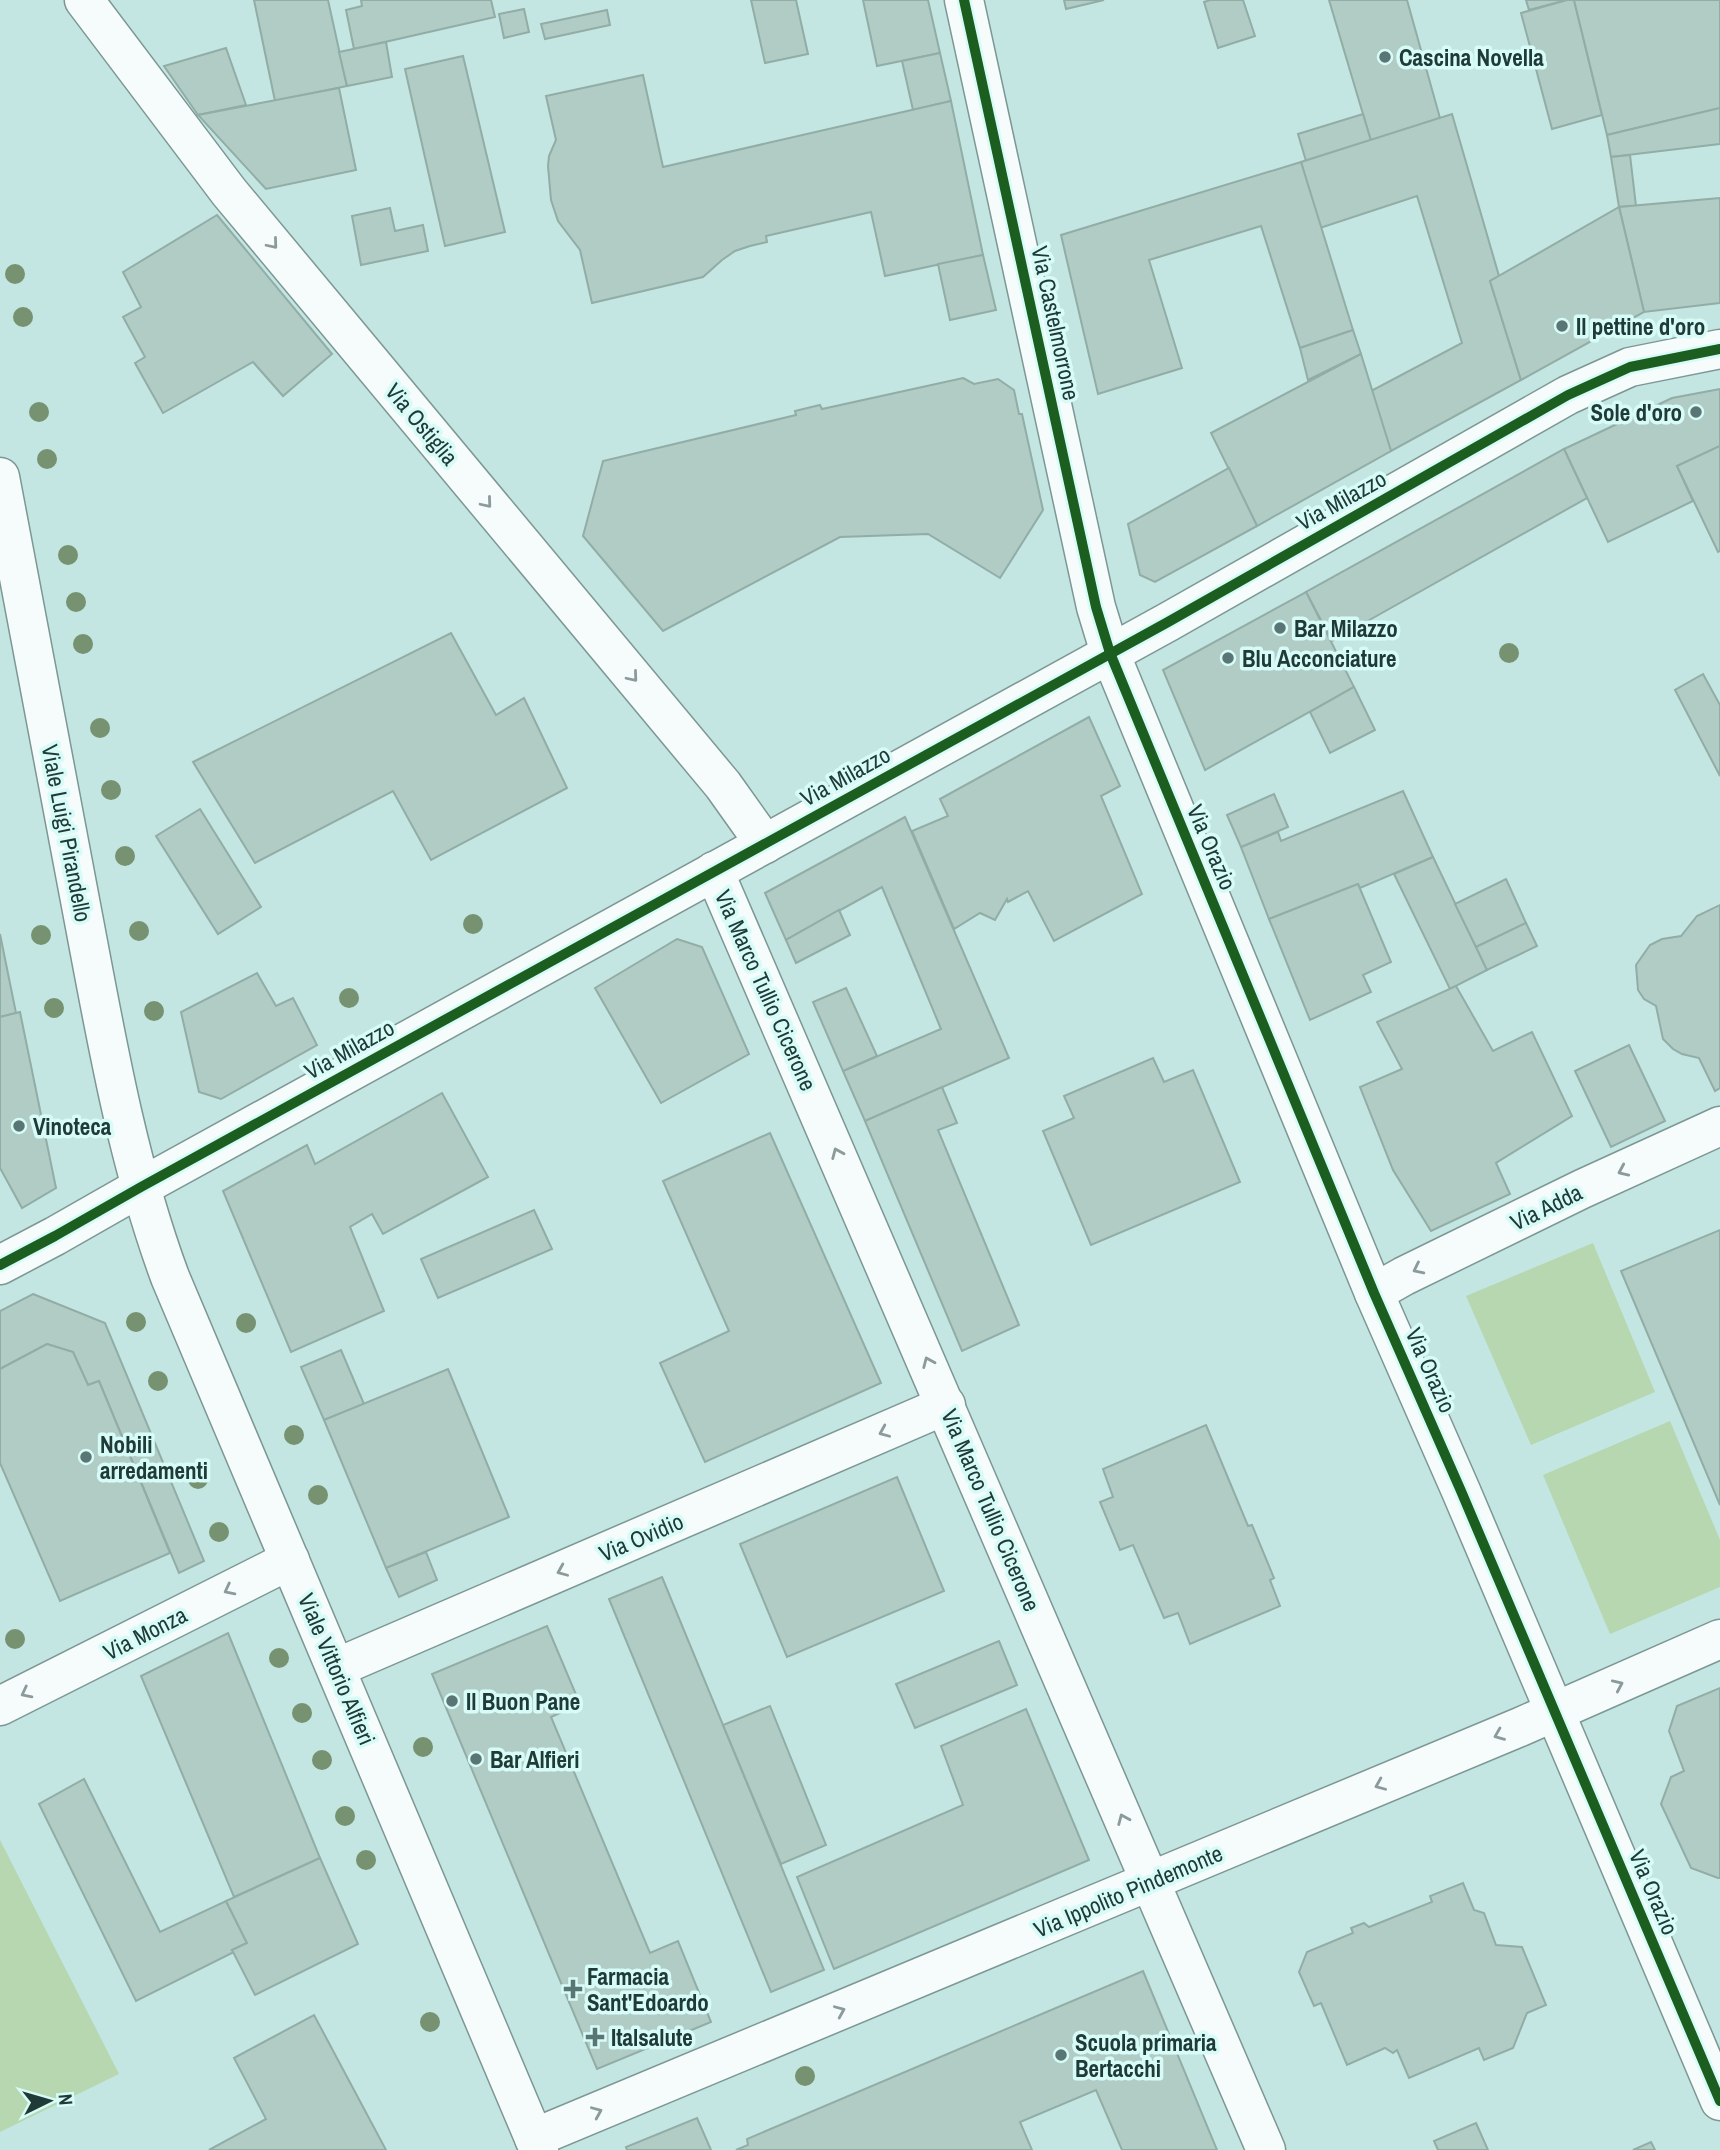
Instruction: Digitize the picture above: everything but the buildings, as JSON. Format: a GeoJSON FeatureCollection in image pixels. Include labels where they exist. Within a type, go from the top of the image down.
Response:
{"type":"FeatureCollection","features":[{"type":"Feature","properties":{"kind":"street","name":"Via Ostiglia"},"geometry":{"type":"LineString","coordinates":[[84,0],[229,192],[723,785],[765,844]]}},
{"type":"Feature","properties":{"kind":"street","name":"Via Castelmorrone"},"geometry":{"type":"LineString","coordinates":[[964,0],[1096,607],[1110,653]]}},
{"type":"Feature","properties":{"kind":"street","name":"Via Milazzo"},"geometry":{"type":"LineString","coordinates":[[0,1265],[1110,653],[1568,395],[1630,367],[1720,349]]}},
{"type":"Feature","properties":{"kind":"street","name":"Viale Luigi Pirandello"},"geometry":{"type":"LineString","coordinates":[[0,477],[104,1027],[141,1187]]}},
{"type":"Feature","properties":{"kind":"street","name":"Via Orazio"},"geometry":{"type":"LineString","coordinates":[[1110,653],[1374,1293],[1720,2101]]}},
{"type":"Feature","properties":{"kind":"street","name":"Via Marco Tullio Cicerone"},"geometry":{"type":"LineString","coordinates":[[714,871],[1266,2150]]}},
{"type":"Feature","properties":{"kind":"street","name":"Via Adda"},"geometry":{"type":"LineString","coordinates":[[1374,1293],[1569,1195],[1720,1126]]}},
{"type":"Feature","properties":{"kind":"street","name":"Viale Vittorio Alfieri"},"geometry":{"type":"LineString","coordinates":[[141,1187],[156,1241],[170,1277],[536,2144]]}},
{"type":"Feature","properties":{"kind":"street","name":"Via Ovidio"},"geometry":{"type":"LineString","coordinates":[[336,1668],[946,1405]]}},
{"type":"Feature","properties":{"kind":"street","name":"Via Monza"},"geometry":{"type":"LineString","coordinates":[[0,1706],[290,1560]]}},
{"type":"Feature","properties":{"kind":"street","name":"Via Ippolito Pindemonte"},"geometry":{"type":"LineString","coordinates":[[536,2144],[1555,1712],[1720,1639]]}},
{"type":"Feature","properties":{"kind":"green space"},"geometry":{"type":"Polygon","coordinates":[[[1593,1243],[1655,1392],[1531,1445],[1466,1296],[1593,1243]]]}},
{"type":"Feature","properties":{"kind":"green space"},"geometry":{"type":"Polygon","coordinates":[[[1670,1421],[1720,1540],[1720,1587],[1610,1634],[1543,1475],[1670,1421]]]}},
{"type":"Feature","properties":{"kind":"green space"},"geometry":{"type":"Polygon","coordinates":[[[0,1840],[119,2074],[0,2132],[0,1840]]]}},
{"type":"Feature","properties":{"kind":"cycle path"},"geometry":{"type":"LineString","coordinates":[[964,0],[1096,607],[1110,653],[1374,1293],[1720,2101]]}},
{"type":"Feature","properties":{"kind":"cycle path"},"geometry":{"type":"LineString","coordinates":[[0,1265],[1168,622],[1568,395],[1630,367],[1720,349]]}},
{"type":"Feature","properties":{"kind":"place","name":"Cascina Novella"},"geometry":{"type":"Point","coordinates":[1385,57]}},
{"type":"Feature","properties":{"kind":"place","name":"Il pettine d'oro"},"geometry":{"type":"Point","coordinates":[1562,326]}},
{"type":"Feature","properties":{"kind":"place","name":"Sole d'oro"},"geometry":{"type":"Point","coordinates":[1696,412]}},
{"type":"Feature","properties":{"kind":"place","name":"Bar Milazzo"},"geometry":{"type":"Point","coordinates":[1280,628]}},
{"type":"Feature","properties":{"kind":"place","name":"Blu Acconciature"},"geometry":{"type":"Point","coordinates":[1228,658]}},
{"type":"Feature","properties":{"kind":"place","name":"Vinoteca"},"geometry":{"type":"Point","coordinates":[19,1126]}},
{"type":"Feature","properties":{"kind":"place","name":"Nobili arredamenti"},"geometry":{"type":"Point","coordinates":[86,1457]}},
{"type":"Feature","properties":{"kind":"place","name":"Il Buon Pane"},"geometry":{"type":"Point","coordinates":[452,1701]}},
{"type":"Feature","properties":{"kind":"place","name":"Bar Alfieri"},"geometry":{"type":"Point","coordinates":[476,1759]}},
{"type":"Feature","properties":{"kind":"place","name":"Farmacia Sant'Edoardo"},"geometry":{"type":"Point","coordinates":[573,1989]}},
{"type":"Feature","properties":{"kind":"place","name":"Italsalute"},"geometry":{"type":"Point","coordinates":[595,2037]}},
{"type":"Feature","properties":{"kind":"place","name":"Scuola primaria Bertacchi"},"geometry":{"type":"Point","coordinates":[1061,2055]}}]}
